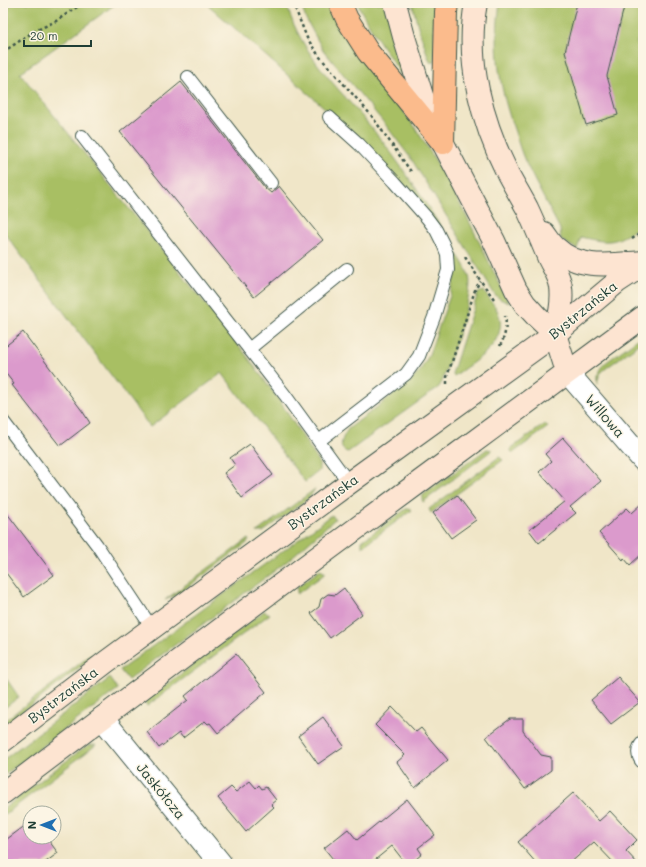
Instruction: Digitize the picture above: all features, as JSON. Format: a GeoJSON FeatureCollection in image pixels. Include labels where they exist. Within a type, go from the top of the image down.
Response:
{"type":"FeatureCollection","features":[{"type":"Feature","properties":{"kind":"highway"},"geometry":{"type":"LineString","coordinates":[[340,3],[347,19],[368,52],[443,143]]}},
{"type":"Feature","properties":{"kind":"highway"},"geometry":{"type":"LineString","coordinates":[[443,143],[447,3]]}},
{"type":"Feature","properties":{"kind":"main road"},"geometry":{"type":"LineString","coordinates":[[395,3],[424,102],[443,143],[494,240],[516,290],[536,317],[555,334],[567,372]]}},
{"type":"Feature","properties":{"kind":"main road"},"geometry":{"type":"LineString","coordinates":[[476,3],[473,41],[475,75],[482,105],[492,135],[508,173],[527,208],[561,284],[561,314],[555,334]]}},
{"type":"Feature","properties":{"kind":"main road"},"geometry":{"type":"LineString","coordinates":[[527,208],[555,248],[567,257],[584,264],[605,265],[643,263]]}},
{"type":"Feature","properties":{"kind":"main road","name":"Bystrzańska"},"geometry":{"type":"LineString","coordinates":[[3,741],[152,628],[555,334],[617,282],[643,263]]}},
{"type":"Feature","properties":{"kind":"main road"},"geometry":{"type":"LineString","coordinates":[[3,793],[567,372],[643,317]]}},
{"type":"Feature","properties":{"kind":"street","name":"Willowa"},"geometry":{"type":"LineString","coordinates":[[567,372],[643,460]]}},
{"type":"Feature","properties":{"kind":"street","name":"Jaskółcza"},"geometry":{"type":"LineString","coordinates":[[102,718],[221,864]]}},
{"type":"Feature","properties":{"kind":"lane"},"geometry":{"type":"LineString","coordinates":[[188,77],[271,183]]}},
{"type":"Feature","properties":{"kind":"lane"},"geometry":{"type":"LineString","coordinates":[[319,441],[406,374],[419,356],[434,317],[448,270],[447,254],[443,244],[436,230],[427,218],[359,144],[329,118]]}},
{"type":"Feature","properties":{"kind":"lane"},"geometry":{"type":"LineString","coordinates":[[82,136],[285,395],[349,484]]}},
{"type":"Feature","properties":{"kind":"lane"},"geometry":{"type":"LineString","coordinates":[[249,349],[347,269]]}},
{"type":"Feature","properties":{"kind":"lane"},"geometry":{"type":"LineString","coordinates":[[3,421],[97,544],[152,628]]}},
{"type":"Feature","properties":{"kind":"lane"},"geometry":{"type":"LineString","coordinates":[[643,742],[640,744],[638,751],[640,760],[643,763]]}},
{"type":"Feature","properties":{"kind":"path"},"geometry":{"type":"LineString","coordinates":[[3,52],[33,32],[56,21],[82,3]]}},
{"type":"Feature","properties":{"kind":"path"},"geometry":{"type":"LineString","coordinates":[[447,387],[447,377],[475,290],[480,280]]}},
{"type":"Feature","properties":{"kind":"green space"},"geometry":{"type":"Polygon","coordinates":[[[14,3],[117,3],[20,73],[244,352],[279,400],[319,464],[319,471],[305,482],[222,373],[150,427],[3,231],[3,11],[14,3]]]}},
{"type":"Feature","properties":{"kind":"green space"},"geometry":{"type":"Polygon","coordinates":[[[206,3],[286,3],[293,23],[312,57],[384,144],[443,230],[441,231],[362,141],[206,3]]]}},
{"type":"Feature","properties":{"kind":"green space"},"geometry":{"type":"Polygon","coordinates":[[[300,3],[331,3],[383,84],[413,124],[445,176],[509,303],[495,295],[412,160],[385,124],[323,50],[306,19],[300,3]]]}},
{"type":"Feature","properties":{"kind":"green space"},"geometry":{"type":"Polygon","coordinates":[[[357,3],[386,3],[407,78],[403,77],[373,32],[357,3]]]}},
{"type":"Feature","properties":{"kind":"green space"},"geometry":{"type":"Polygon","coordinates":[[[412,3],[436,3],[434,20],[434,63],[430,62],[412,3]]]}},
{"type":"Feature","properties":{"kind":"green space"},"geometry":{"type":"Polygon","coordinates":[[[500,3],[643,3],[643,36],[636,42],[643,52],[643,224],[627,235],[608,241],[581,237],[577,249],[561,240],[560,229],[524,158],[509,115],[501,84],[497,53],[500,3]]]}},
{"type":"Feature","properties":{"kind":"green space"},"geometry":{"type":"Polygon","coordinates":[[[449,241],[469,276],[470,285],[465,312],[442,382],[439,387],[348,452],[341,446],[348,429],[410,382],[420,371],[428,357],[450,296],[455,272],[455,259],[449,241]]]}},
{"type":"Feature","properties":{"kind":"green space"},"geometry":{"type":"Polygon","coordinates":[[[484,291],[498,312],[500,323],[499,333],[495,342],[488,350],[454,376],[452,374],[478,293],[484,291]]]}},
{"type":"Feature","properties":{"kind":"green space"},"geometry":{"type":"Polygon","coordinates":[[[643,335],[643,341],[600,374],[597,384],[597,376],[604,364],[643,335]]]}},
{"type":"Feature","properties":{"kind":"green space"},"geometry":{"type":"Polygon","coordinates":[[[545,424],[548,427],[513,453],[510,449],[545,424]]]}},
{"type":"Feature","properties":{"kind":"green space"},"geometry":{"type":"Polygon","coordinates":[[[487,449],[492,450],[423,502],[423,495],[487,449]]]}},
{"type":"Feature","properties":{"kind":"green space"},"geometry":{"type":"Polygon","coordinates":[[[499,457],[503,460],[431,513],[429,509],[499,457]]]}},
{"type":"Feature","properties":{"kind":"green space"},"geometry":{"type":"Polygon","coordinates":[[[315,489],[309,498],[263,532],[257,532],[315,489]]]}},
{"type":"Feature","properties":{"kind":"green space"},"geometry":{"type":"Polygon","coordinates":[[[410,508],[412,510],[362,547],[362,541],[406,509],[410,508]]]}},
{"type":"Feature","properties":{"kind":"green space"},"geometry":{"type":"Polygon","coordinates":[[[332,515],[335,519],[285,563],[128,680],[120,670],[332,515]]]}},
{"type":"Feature","properties":{"kind":"green space"},"geometry":{"type":"Polygon","coordinates":[[[248,539],[249,540],[247,543],[181,592],[165,600],[248,539]]]}},
{"type":"Feature","properties":{"kind":"green space"},"geometry":{"type":"Polygon","coordinates":[[[320,570],[326,573],[297,594],[297,587],[320,570]]]}},
{"type":"Feature","properties":{"kind":"green space"},"geometry":{"type":"Polygon","coordinates":[[[264,611],[270,614],[147,706],[144,702],[264,611]]]}},
{"type":"Feature","properties":{"kind":"green space"},"geometry":{"type":"Polygon","coordinates":[[[91,655],[93,657],[3,727],[3,722],[91,655]]]}},
{"type":"Feature","properties":{"kind":"green space"},"geometry":{"type":"Polygon","coordinates":[[[3,674],[19,697],[3,709],[3,674]]]}},
{"type":"Feature","properties":{"kind":"green space"},"geometry":{"type":"Polygon","coordinates":[[[110,678],[118,689],[3,776],[3,760],[110,678]]]}},
{"type":"Feature","properties":{"kind":"green space"},"geometry":{"type":"Polygon","coordinates":[[[89,745],[96,745],[3,816],[3,809],[89,745]]]}},
{"type":"Feature","properties":{"kind":"building"},"geometry":{"type":"Polygon","coordinates":[[[577,3],[625,3],[607,76],[618,115],[586,125],[565,52],[577,3]]]}},
{"type":"Feature","properties":{"kind":"building"},"geometry":{"type":"Polygon","coordinates":[[[181,82],[265,188],[271,193],[279,186],[323,240],[254,297],[120,132],[181,82]]]}},
{"type":"Feature","properties":{"kind":"building"},"geometry":{"type":"Polygon","coordinates":[[[23,332],[90,423],[60,446],[12,385],[14,384],[3,370],[3,348],[23,332]]]}},
{"type":"Feature","properties":{"kind":"building"},"geometry":{"type":"Polygon","coordinates":[[[563,438],[601,481],[570,507],[576,513],[539,543],[529,530],[565,501],[539,472],[551,461],[545,454],[563,438]]]}},
{"type":"Feature","properties":{"kind":"building"},"geometry":{"type":"Polygon","coordinates":[[[250,444],[273,475],[242,498],[224,473],[235,465],[230,458],[250,444]]]}},
{"type":"Feature","properties":{"kind":"building"},"geometry":{"type":"Polygon","coordinates":[[[457,495],[476,520],[451,538],[433,513],[457,495]]]}},
{"type":"Feature","properties":{"kind":"building"},"geometry":{"type":"Polygon","coordinates":[[[643,503],[643,553],[630,565],[624,558],[623,560],[599,533],[627,508],[632,513],[643,503]]]}},
{"type":"Feature","properties":{"kind":"building"},"geometry":{"type":"Polygon","coordinates":[[[3,508],[54,575],[24,597],[3,569],[3,508]]]}},
{"type":"Feature","properties":{"kind":"building"},"geometry":{"type":"Polygon","coordinates":[[[344,588],[362,614],[330,638],[311,613],[319,607],[321,599],[328,594],[335,595],[344,588]]]}},
{"type":"Feature","properties":{"kind":"building"},"geometry":{"type":"Polygon","coordinates":[[[236,654],[266,692],[218,733],[210,723],[208,724],[205,721],[183,738],[179,733],[159,748],[147,732],[188,700],[185,696],[236,654]]]}},
{"type":"Feature","properties":{"kind":"building"},"geometry":{"type":"Polygon","coordinates":[[[618,677],[640,702],[611,724],[591,700],[618,677]]]}},
{"type":"Feature","properties":{"kind":"building"},"geometry":{"type":"Polygon","coordinates":[[[392,707],[416,732],[421,728],[448,760],[415,788],[397,762],[405,755],[375,725],[392,707]]]}},
{"type":"Feature","properties":{"kind":"building"},"geometry":{"type":"Polygon","coordinates":[[[323,717],[344,746],[318,764],[298,736],[323,717]]]}},
{"type":"Feature","properties":{"kind":"building"},"geometry":{"type":"Polygon","coordinates":[[[510,719],[523,719],[523,731],[541,755],[551,757],[551,770],[525,789],[486,737],[510,719]]]}},
{"type":"Feature","properties":{"kind":"building"},"geometry":{"type":"Polygon","coordinates":[[[250,781],[256,788],[259,785],[262,789],[266,787],[276,800],[271,804],[274,807],[246,832],[218,798],[231,787],[236,792],[250,781]]]}},
{"type":"Feature","properties":{"kind":"building"},"geometry":{"type":"Polygon","coordinates":[[[573,793],[599,821],[610,811],[637,840],[626,851],[638,864],[615,864],[594,842],[569,864],[537,864],[518,842],[573,793]]]}},
{"type":"Feature","properties":{"kind":"building"},"geometry":{"type":"Polygon","coordinates":[[[407,799],[435,835],[418,848],[422,854],[410,864],[406,864],[392,846],[370,864],[337,864],[324,848],[348,829],[357,840],[407,799]]]}},
{"type":"Feature","properties":{"kind":"building"},"geometry":{"type":"Polygon","coordinates":[[[22,828],[22,845],[52,845],[58,853],[43,864],[3,864],[3,842],[22,828]]]}}]}
